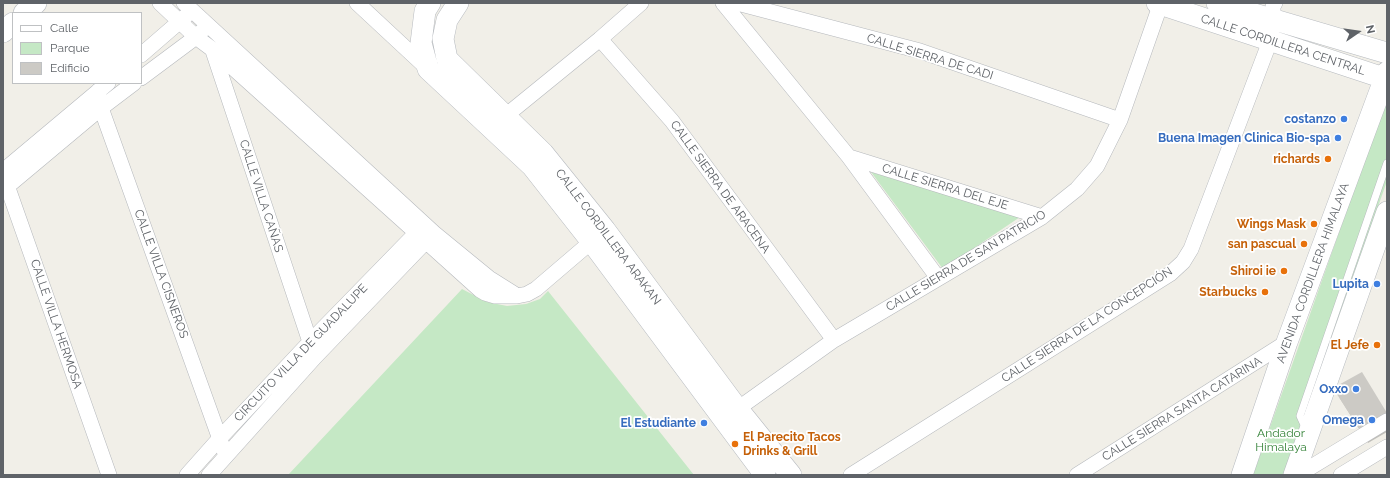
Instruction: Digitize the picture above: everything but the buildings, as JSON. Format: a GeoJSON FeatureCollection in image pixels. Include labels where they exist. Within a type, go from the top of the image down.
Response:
{"type":"FeatureCollection","features":[{"type":"Feature","properties":{"kind":"street"},"geometry":{"type":"LineString","coordinates":[[25,12],[36,3]]}},
{"type":"Feature","properties":{"kind":"street"},"geometry":{"type":"LineString","coordinates":[[160,3],[196,37],[217,44]]}},
{"type":"Feature","properties":{"kind":"street"},"geometry":{"type":"LineString","coordinates":[[357,3],[428,69]]}},
{"type":"Feature","properties":{"kind":"street"},"geometry":{"type":"LineString","coordinates":[[428,69],[421,44],[425,11],[430,3]]}},
{"type":"Feature","properties":{"kind":"street"},"geometry":{"type":"LineString","coordinates":[[428,69],[447,59],[443,39],[447,20],[458,3]]}},
{"type":"Feature","properties":{"kind":"street"},"geometry":{"type":"LineString","coordinates":[[498,122],[600,39],[641,3]]}},
{"type":"Feature","properties":{"kind":"street","name":"CALLE SIERRA DEL EJE"},"geometry":{"type":"LineString","coordinates":[[723,3],[849,156],[938,278]]}},
{"type":"Feature","properties":{"kind":"street","name":"CALLE SIERRA DE CADI"},"geometry":{"type":"LineString","coordinates":[[737,3],[920,51],[1120,120]]}},
{"type":"Feature","properties":{"kind":"street","name":"CALLE SIERRA DE SAN PATRICIO"},"geometry":{"type":"LineString","coordinates":[[731,414],[834,340],[1042,217],[1077,189],[1097,166],[1120,120],[1160,3]]}},
{"type":"Feature","properties":{"kind":"street","name":"CALLE CORDILLERA CENTRAL"},"geometry":{"type":"LineString","coordinates":[[1160,3],[1270,41],[1386,77]]}},
{"type":"Feature","properties":{"kind":"street","name":"CALLE CORDILLERA CENTRAL"},"geometry":{"type":"LineString","coordinates":[[1217,3],[1274,12],[1387,53]]}},
{"type":"Feature","properties":{"kind":"street"},"geometry":{"type":"LineString","coordinates":[[142,54],[180,22],[187,7],[206,25],[217,44],[426,232],[480,290],[495,296],[517,296],[527,294],[536,289],[598,236]]}},
{"type":"Feature","properties":{"kind":"street","name":"CALLE SIERRA DE LA CONCEPCIÓN"},"geometry":{"type":"LineString","coordinates":[[851,475],[1170,274],[1183,262],[1191,249],[1270,41],[1274,12]]}},
{"type":"Feature","properties":{"kind":"street"},"geometry":{"type":"LineString","coordinates":[[3,32],[12,24]]}},
{"type":"Feature","properties":{"kind":"street"},"geometry":{"type":"LineString","coordinates":[[142,77],[196,37],[206,25]]}},
{"type":"Feature","properties":{"kind":"street","name":"CALLE SIERRA DE ARACENA"},"geometry":{"type":"LineString","coordinates":[[600,39],[672,121],[834,340]]}},
{"type":"Feature","properties":{"kind":"street","name":"CALLE VILLA CAÑAS"},"geometry":{"type":"LineString","coordinates":[[217,44],[315,357]]}},
{"type":"Feature","properties":{"kind":"street","name":"CALLE CORDILLERA ARAKAN"},"geometry":{"type":"LineString","coordinates":[[447,59],[532,166],[598,236],[731,414],[765,475]]}},
{"type":"Feature","properties":{"kind":"street","name":"CALLE CORDILLERA ARAKAN"},"geometry":{"type":"LineString","coordinates":[[428,69],[498,122]]}},
{"type":"Feature","properties":{"kind":"street","name":"AVENIDA CORDILLERA HIMALAYA"},"geometry":{"type":"LineString","coordinates":[[1242,475],[1287,342],[1386,77]]}},
{"type":"Feature","properties":{"kind":"street"},"geometry":{"type":"LineString","coordinates":[[5,183],[133,84]]}},
{"type":"Feature","properties":{"kind":"street"},"geometry":{"type":"LineString","coordinates":[[3,171],[103,87]]}},
{"type":"Feature","properties":{"kind":"street","name":"CALLE VILLA CISNEROS"},"geometry":{"type":"LineString","coordinates":[[103,87],[101,108],[226,456]]}},
{"type":"Feature","properties":{"kind":"street","name":"CALLE SIERRA DEL EJE"},"geometry":{"type":"LineString","coordinates":[[849,156],[1042,217]]}},
{"type":"Feature","properties":{"kind":"street","name":"CALLE VILLA HERMOSA"},"geometry":{"type":"LineString","coordinates":[[5,183],[108,475]]}},
{"type":"Feature","properties":{"kind":"street"},"geometry":{"type":"LineString","coordinates":[[1294,475],[1387,212]]}},
{"type":"Feature","properties":{"kind":"street","name":"CIRCUITO VILLA DE GUADALUPE"},"geometry":{"type":"LineString","coordinates":[[187,475],[219,438],[310,342],[426,232]]}},
{"type":"Feature","properties":{"kind":"street","name":"CIRCUITO VILLA DE GUADALUPE"},"geometry":{"type":"LineString","coordinates":[[209,475],[426,232]]}},
{"type":"Feature","properties":{"kind":"street","name":"CALLE SIERRA SANTA CATARINA"},"geometry":{"type":"LineString","coordinates":[[1076,475],[1287,342]]}},
{"type":"Feature","properties":{"kind":"street","name":"CALLE CORDILLERA ARAKAN"},"geometry":{"type":"LineString","coordinates":[[731,414],[791,475]]}},
{"type":"Feature","properties":{"kind":"street"},"geometry":{"type":"LineString","coordinates":[[1298,475],[1387,421]]}},
{"type":"Feature","properties":{"kind":"street"},"geometry":{"type":"LineString","coordinates":[[1341,475],[1387,447]]}},
{"type":"Feature","properties":{"kind":"lane"},"geometry":{"type":"LineString","coordinates":[[1308,433],[1300,416],[1387,163]]}},
{"type":"Feature","properties":{"kind":"green space","name":"Andador Himalaya"},"geometry":{"type":"Polygon","coordinates":[[[1387,97],[1387,181],[1284,475],[1253,475],[1387,97]]]}},
{"type":"Feature","properties":{"kind":"green space"},"geometry":{"type":"Polygon","coordinates":[[[871,172],[1020,217],[943,269],[871,172]]]}},
{"type":"Feature","properties":{"kind":"green space"},"geometry":{"type":"Polygon","coordinates":[[[462,289],[487,302],[507,306],[526,304],[540,299],[548,291],[694,475],[288,475],[462,289]]]}},
{"type":"Feature","properties":{"kind":"place","name":"costanzo"},"geometry":{"type":"Point","coordinates":[1344,119]}},
{"type":"Feature","properties":{"kind":"place","name":"Buena Imagen Clinica Bio-spa"},"geometry":{"type":"Point","coordinates":[1338,138]}},
{"type":"Feature","properties":{"kind":"place","name":"richards"},"geometry":{"type":"Point","coordinates":[1328,159]}},
{"type":"Feature","properties":{"kind":"place","name":"Wings Mask"},"geometry":{"type":"Point","coordinates":[1314,224]}},
{"type":"Feature","properties":{"kind":"place","name":"san pascual"},"geometry":{"type":"Point","coordinates":[1304,244]}},
{"type":"Feature","properties":{"kind":"place","name":"Shiroi ie"},"geometry":{"type":"Point","coordinates":[1284,271]}},
{"type":"Feature","properties":{"kind":"place","name":"Lupita"},"geometry":{"type":"Point","coordinates":[1377,284]}},
{"type":"Feature","properties":{"kind":"place","name":"Starbucks"},"geometry":{"type":"Point","coordinates":[1265,292]}},
{"type":"Feature","properties":{"kind":"place","name":"El Jefe"},"geometry":{"type":"Point","coordinates":[1377,345]}},
{"type":"Feature","properties":{"kind":"place","name":"Oxxo"},"geometry":{"type":"Point","coordinates":[1356,389]}},
{"type":"Feature","properties":{"kind":"place","name":"Omega"},"geometry":{"type":"Point","coordinates":[1372,420]}},
{"type":"Feature","properties":{"kind":"place","name":"El Estudiante"},"geometry":{"type":"Point","coordinates":[704,423]}},
{"type":"Feature","properties":{"kind":"place","name":"El Parecito Tacos Drinks & Grill"},"geometry":{"type":"Point","coordinates":[735,444]}}]}
